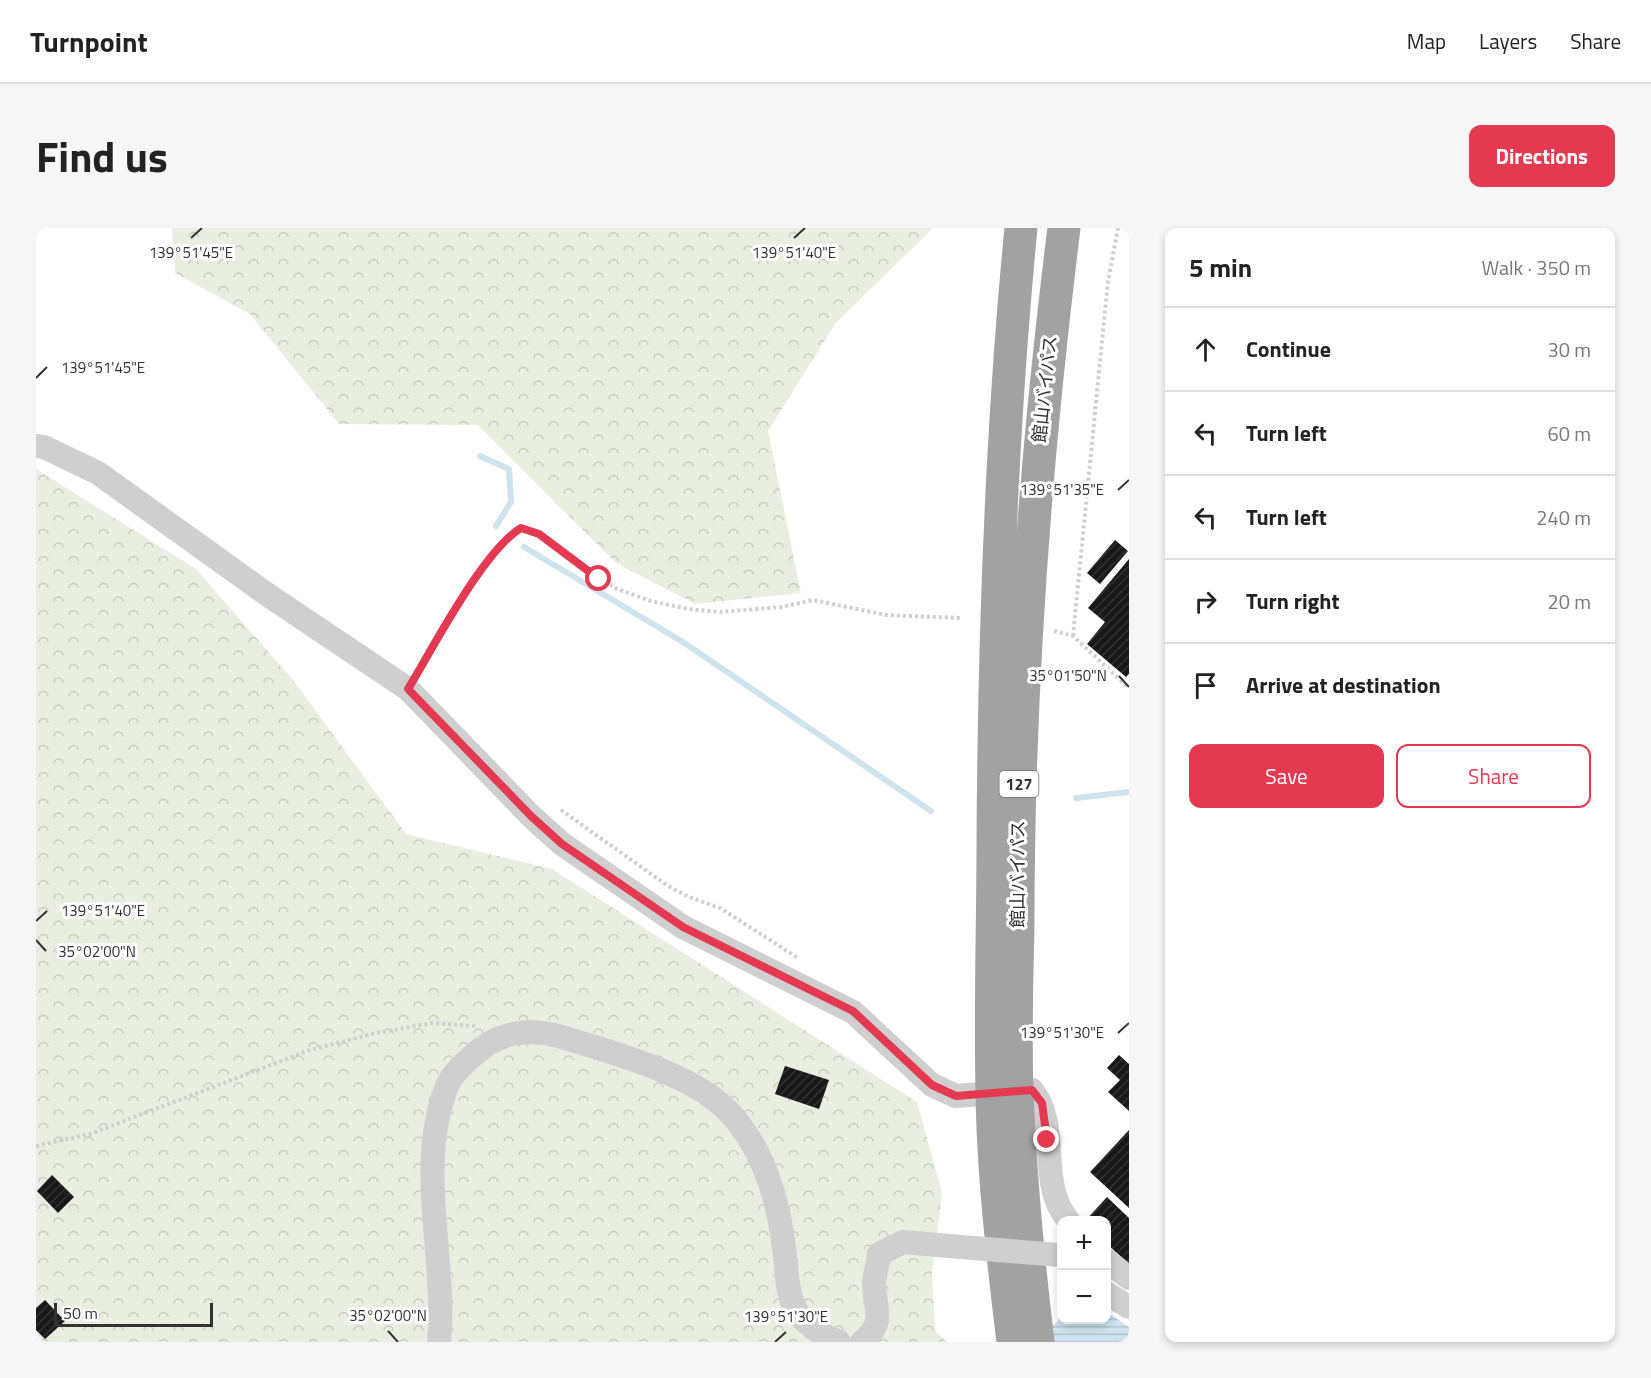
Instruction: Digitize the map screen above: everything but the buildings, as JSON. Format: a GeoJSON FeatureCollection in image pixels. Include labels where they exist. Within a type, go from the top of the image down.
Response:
{"type":"FeatureCollection","features":[{"type":"Feature","properties":{"kind":"highway","name":"館山バイパス"},"geometry":{"type":"LineString","coordinates":[[1013,1342],[1005,1278],[998,545],[1008,359],[1021,228]]}},
{"type":"Feature","properties":{"kind":"highway","name":"館山バイパス"},"geometry":{"type":"LineString","coordinates":[[1038,1342],[1004,1092],[1031,533],[1046,372],[1064,228]]}},
{"type":"Feature","properties":{"kind":"street"},"geometry":{"type":"LineString","coordinates":[[36,446],[44,447],[98,473],[265,593],[408,689],[531,816],[562,844],[683,927],[853,1011],[932,1085],[956,1096],[1032,1090],[1042,1103],[1052,1190],[1065,1216]]}},
{"type":"Feature","properties":{"kind":"street"},"geometry":{"type":"LineString","coordinates":[[439,1342],[441,1294],[432,1182],[438,1119],[448,1085],[459,1068],[483,1047],[504,1035],[527,1032],[549,1033],[579,1041],[653,1067],[697,1089],[725,1108],[757,1148],[768,1179],[782,1227],[789,1290],[796,1312],[839,1342]]}},
{"type":"Feature","properties":{"kind":"street"},"geometry":{"type":"LineString","coordinates":[[862,1342],[874,1332],[879,1316],[874,1281],[879,1254],[903,1242],[1057,1256]]}},
{"type":"Feature","properties":{"kind":"street"},"geometry":{"type":"LineString","coordinates":[[1111,1263],[1129,1278]]}},
{"type":"Feature","properties":{"kind":"street"},"geometry":{"type":"LineString","coordinates":[[1111,1296],[1129,1307]]}},
{"type":"Feature","properties":{"kind":"path"},"geometry":{"type":"LineString","coordinates":[[1073,636],[1108,281],[1118,228]]}},
{"type":"Feature","properties":{"kind":"path"},"geometry":{"type":"LineString","coordinates":[[408,689],[456,609],[497,549],[509,535],[521,528],[539,534],[617,589],[651,601],[720,612],[782,607],[813,600],[886,615],[961,618]]}},
{"type":"Feature","properties":{"kind":"path"},"geometry":{"type":"LineString","coordinates":[[1053,630],[1073,636],[1129,688]]}},
{"type":"Feature","properties":{"kind":"path"},"geometry":{"type":"LineString","coordinates":[[553,805],[668,886],[689,897],[720,908],[767,936]]}},
{"type":"Feature","properties":{"kind":"path"},"geometry":{"type":"LineString","coordinates":[[36,1146],[90,1134],[310,1050],[372,1034],[432,1023],[470,1025],[504,1035]]}},
{"type":"Feature","properties":{"kind":"green space"},"geometry":{"type":"Polygon","coordinates":[[[172,228],[933,228],[835,324],[768,431],[801,593],[695,604],[616,563],[478,425],[339,424],[250,314],[175,273],[172,228]]]}},
{"type":"Feature","properties":{"kind":"green space"},"geometry":{"type":"Polygon","coordinates":[[[36,469],[196,569],[293,680],[406,834],[552,869],[917,1102],[942,1193],[932,1274],[935,1331],[947,1342],[36,1342],[36,469]]]}},
{"type":"Feature","properties":{"kind":"water"},"geometry":{"type":"Polygon","coordinates":[[[1111,1315],[1129,1327],[1129,1342],[1053,1342],[1051,1327],[1057,1322],[1057,1324],[1111,1324],[1111,1315]]]}},
{"type":"Feature","properties":{"kind":"waterway"},"geometry":{"type":"LineString","coordinates":[[480,456],[509,469],[511,502],[496,526]]}},
{"type":"Feature","properties":{"kind":"waterway"},"geometry":{"type":"LineString","coordinates":[[524,547],[683,642],[931,811]]}},
{"type":"Feature","properties":{"kind":"waterway"},"geometry":{"type":"LineString","coordinates":[[1076,798],[1129,792]]}},
{"type":"Feature","properties":{"kind":"route"},"geometry":{"type":"LineString","coordinates":[[599,579],[539,534],[521,528],[509,535],[497,549],[456,609],[408,689],[531,816],[562,844],[683,927],[853,1011],[932,1085],[956,1096],[1032,1090],[1042,1103],[1047,1140]]}}]}
